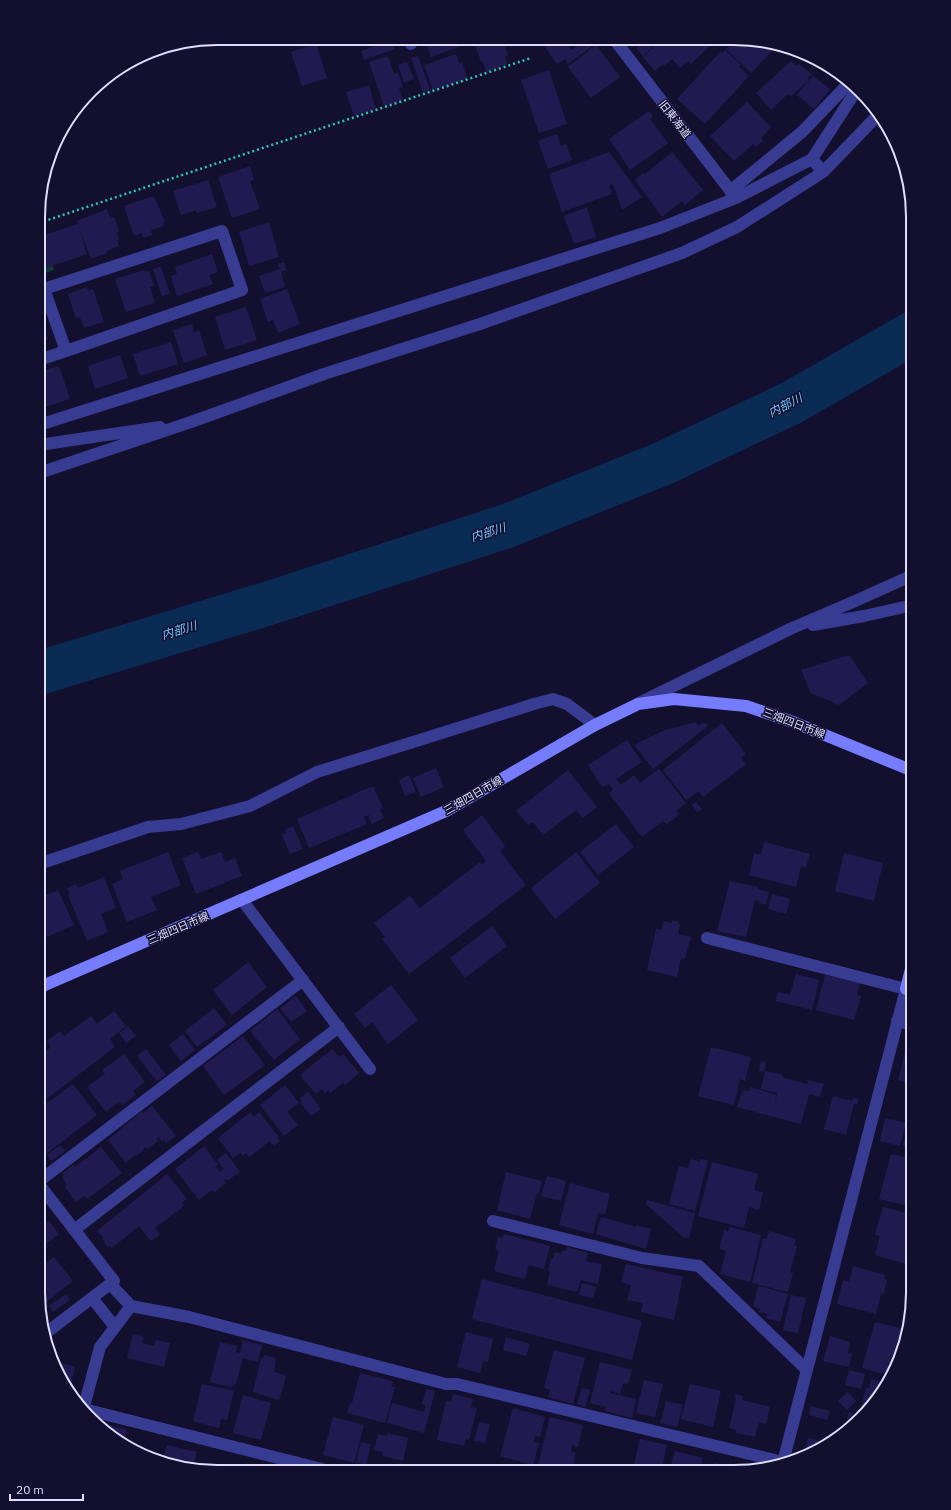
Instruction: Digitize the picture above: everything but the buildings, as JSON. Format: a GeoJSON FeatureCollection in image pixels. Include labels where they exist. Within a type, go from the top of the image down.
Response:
{"type":"FeatureCollection","features":[{"type":"Feature","properties":{"kind":"main road","name":"三畑四日市線"},"geometry":{"type":"LineString","coordinates":[[45,985],[446,811],[609,717],[638,704],[674,699],[746,706],[793,722],[906,768]]}},
{"type":"Feature","properties":{"kind":"street","name":"旧東海道"},"geometry":{"type":"LineString","coordinates":[[619,45],[733,194]]}},
{"type":"Feature","properties":{"kind":"street"},"geometry":{"type":"LineString","coordinates":[[733,194],[802,132],[846,87]]}},
{"type":"Feature","properties":{"kind":"street"},"geometry":{"type":"LineString","coordinates":[[45,422],[660,228],[733,194],[812,160],[854,94]]}},
{"type":"Feature","properties":{"kind":"street"},"geometry":{"type":"LineString","coordinates":[[45,471],[191,422],[324,374],[480,324],[682,253],[737,226],[823,172],[875,119]]}},
{"type":"Feature","properties":{"kind":"street"},"geometry":{"type":"LineString","coordinates":[[812,160],[823,172]]}},
{"type":"Feature","properties":{"kind":"street"},"geometry":{"type":"LineString","coordinates":[[45,289],[222,231],[242,290],[45,358]]}},
{"type":"Feature","properties":{"kind":"street"},"geometry":{"type":"LineString","coordinates":[[45,292],[66,351]]}},
{"type":"Feature","properties":{"kind":"street"},"geometry":{"type":"LineString","coordinates":[[45,444],[191,422]]}},
{"type":"Feature","properties":{"kind":"street"},"geometry":{"type":"LineString","coordinates":[[609,717],[790,629],[906,578]]}},
{"type":"Feature","properties":{"kind":"street"},"geometry":{"type":"LineString","coordinates":[[790,629],[864,616],[906,607]]}},
{"type":"Feature","properties":{"kind":"street"},"geometry":{"type":"LineString","coordinates":[[45,862],[148,827],[181,824],[250,806],[317,772],[553,699],[567,704],[595,725]]}},
{"type":"Feature","properties":{"kind":"street"},"geometry":{"type":"LineString","coordinates":[[242,900],[370,1069]]}},
{"type":"Feature","properties":{"kind":"street"},"geometry":{"type":"LineString","coordinates":[[707,938],[906,989],[784,1457]]}},
{"type":"Feature","properties":{"kind":"street"},"geometry":{"type":"LineString","coordinates":[[45,1178],[303,980]]}},
{"type":"Feature","properties":{"kind":"street"},"geometry":{"type":"LineString","coordinates":[[897,1021],[906,1023]]}},
{"type":"Feature","properties":{"kind":"street"},"geometry":{"type":"LineString","coordinates":[[74,1230],[339,1027]]}},
{"type":"Feature","properties":{"kind":"street"},"geometry":{"type":"LineString","coordinates":[[45,1192],[114,1281],[49,1331]]}},
{"type":"Feature","properties":{"kind":"street"},"geometry":{"type":"LineString","coordinates":[[493,1221],[642,1258],[698,1266],[807,1370]]}},
{"type":"Feature","properties":{"kind":"street"},"geometry":{"type":"LineString","coordinates":[[110,1284],[131,1306],[189,1318],[446,1384],[464,1386],[774,1460]]}},
{"type":"Feature","properties":{"kind":"street"},"geometry":{"type":"LineString","coordinates":[[92,1298],[115,1327]]}},
{"type":"Feature","properties":{"kind":"street"},"geometry":{"type":"LineString","coordinates":[[86,1403],[100,1347],[131,1306]]}},
{"type":"Feature","properties":{"kind":"street"},"geometry":{"type":"LineString","coordinates":[[93,1412],[306,1465]]}},
{"type":"Feature","properties":{"kind":"path"},"geometry":{"type":"LineString","coordinates":[[45,221],[531,58]]}},
{"type":"Feature","properties":{"kind":"green space"},"geometry":{"type":"Polygon","coordinates":[[[45,242],[54,270],[45,273],[45,242]]]}},
{"type":"Feature","properties":{"kind":"waterway","name":"内部川"},"geometry":{"type":"LineString","coordinates":[[45,671],[266,604],[507,526],[664,463],[791,403],[906,337]]}}]}
